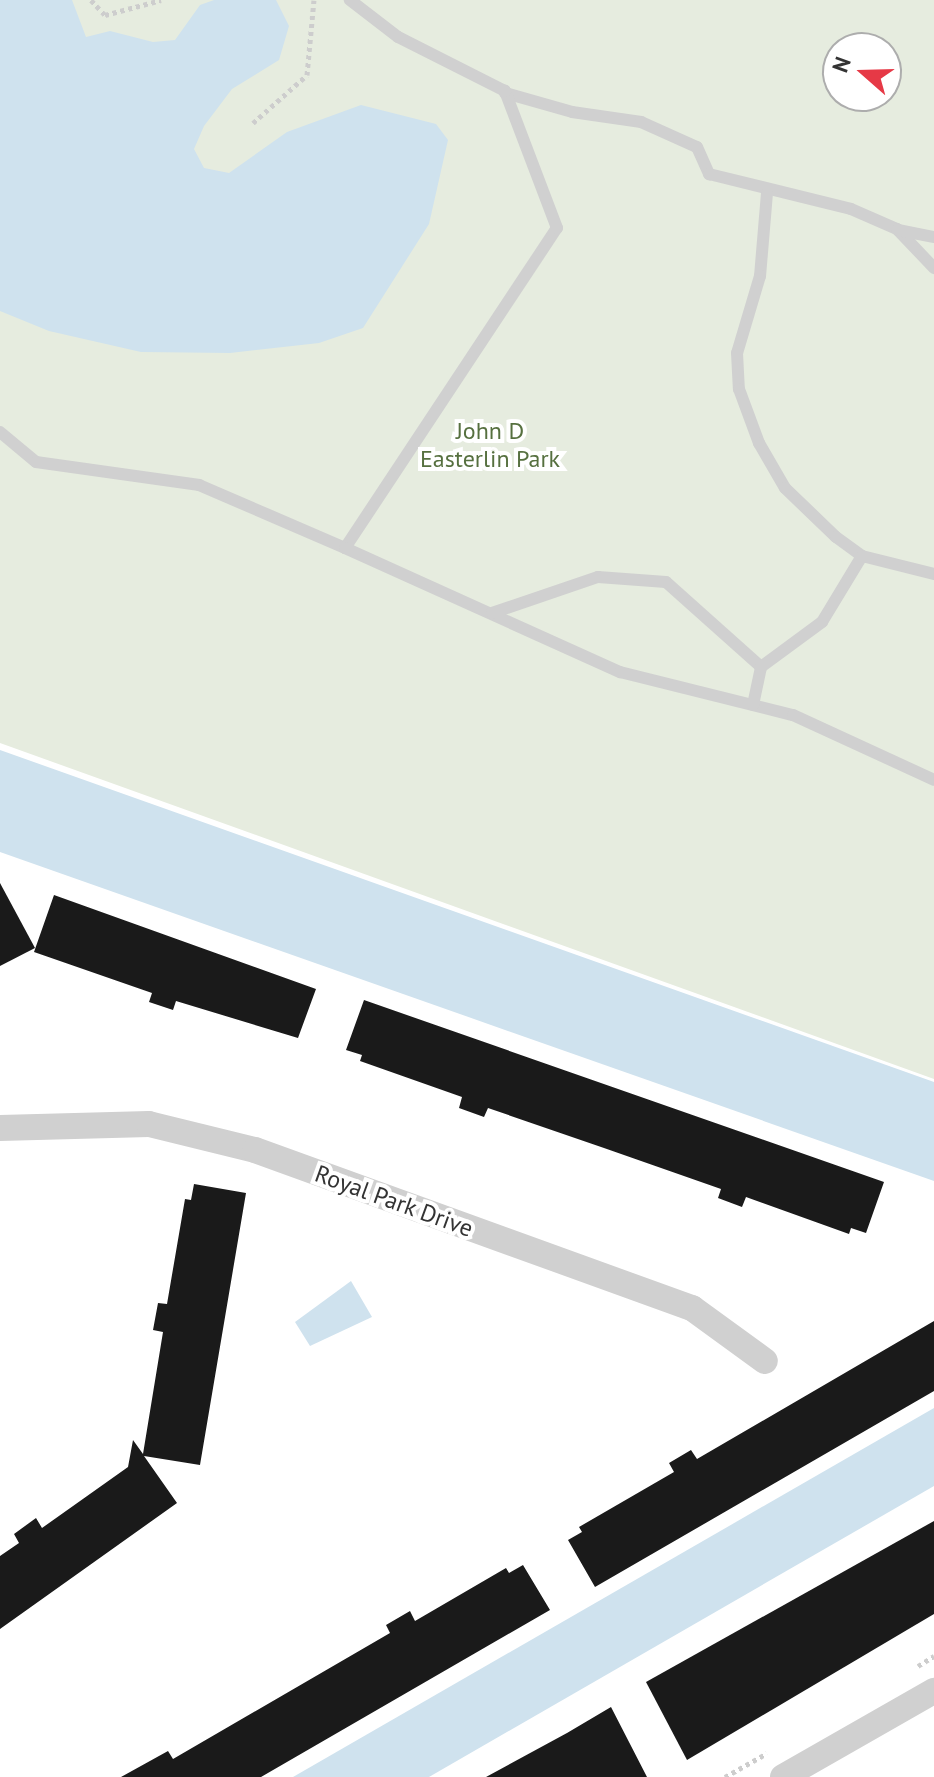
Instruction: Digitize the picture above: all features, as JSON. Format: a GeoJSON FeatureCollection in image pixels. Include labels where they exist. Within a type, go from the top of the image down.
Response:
{"type":"FeatureCollection","features":[{"type":"Feature","properties":{"kind":"street","name":"Royal Park Drive"},"geometry":{"type":"LineString","coordinates":[[0,1128],[149,1124],[255,1150],[692,1308],[765,1361]]}},
{"type":"Feature","properties":{"kind":"street"},"geometry":{"type":"LineString","coordinates":[[783,1777],[934,1691]]}},
{"type":"Feature","properties":{"kind":"lane"},"geometry":{"type":"LineString","coordinates":[[350,0],[398,37],[505,93],[572,112],[641,122],[697,147],[709,174],[767,193],[851,209],[897,229],[934,237]]}},
{"type":"Feature","properties":{"kind":"lane"},"geometry":{"type":"LineString","coordinates":[[345,548],[557,228],[505,93]]}},
{"type":"Feature","properties":{"kind":"lane"},"geometry":{"type":"LineString","coordinates":[[767,193],[760,276],[737,353],[739,389],[759,443],[785,488],[862,556],[934,574]]}},
{"type":"Feature","properties":{"kind":"lane"},"geometry":{"type":"LineString","coordinates":[[897,229],[934,268]]}},
{"type":"Feature","properties":{"kind":"lane"},"geometry":{"type":"LineString","coordinates":[[0,432],[36,462],[199,485],[620,672],[753,705],[834,731],[934,780]]}},
{"type":"Feature","properties":{"kind":"lane"},"geometry":{"type":"LineString","coordinates":[[753,705],[761,667],[822,622],[862,556]]}},
{"type":"Feature","properties":{"kind":"lane"},"geometry":{"type":"LineString","coordinates":[[492,613],[598,577],[666,582],[761,667]]}},
{"type":"Feature","properties":{"kind":"path"},"geometry":{"type":"LineString","coordinates":[[91,0],[105,15],[161,0]]}},
{"type":"Feature","properties":{"kind":"path"},"geometry":{"type":"LineString","coordinates":[[253,123],[307,75],[314,0]]}},
{"type":"Feature","properties":{"kind":"green space","name":"John D Easterlin Park"},"geometry":{"type":"Polygon","coordinates":[[[0,0],[934,0],[934,1079],[0,743],[0,0]]]}},
{"type":"Feature","properties":{"kind":"water"},"geometry":{"type":"Polygon","coordinates":[[[0,0],[72,0],[86,37],[110,31],[153,42],[175,40],[200,5],[214,0],[276,0],[289,26],[279,60],[232,89],[204,126],[194,149],[204,168],[229,173],[287,132],[361,105],[436,124],[448,140],[429,224],[363,328],[319,343],[230,353],[141,352],[49,331],[0,311],[0,0]]]}},
{"type":"Feature","properties":{"kind":"water"},"geometry":{"type":"Polygon","coordinates":[[[0,750],[934,1082],[934,1181],[0,852],[0,750]]]}},
{"type":"Feature","properties":{"kind":"water"},"geometry":{"type":"Polygon","coordinates":[[[351,1281],[372,1317],[310,1346],[295,1322],[351,1281]]]}},
{"type":"Feature","properties":{"kind":"water"},"geometry":{"type":"Polygon","coordinates":[[[934,1408],[934,1486],[429,1777],[293,1777],[934,1408]]]}},
{"type":"Feature","properties":{"kind":"building"},"geometry":{"type":"Polygon","coordinates":[[[0,883],[35,948],[0,966],[0,883]]]}},
{"type":"Feature","properties":{"kind":"building"},"geometry":{"type":"Polygon","coordinates":[[[54,895],[316,989],[298,1038],[176,1001],[173,1010],[149,1002],[152,993],[34,952],[54,895]]]}},
{"type":"Feature","properties":{"kind":"building"},"geometry":{"type":"Polygon","coordinates":[[[364,1000],[884,1182],[866,1233],[851,1228],[849,1234],[746,1197],[742,1207],[718,1198],[721,1189],[604,1148],[488,1108],[484,1117],[459,1108],[462,1097],[360,1061],[362,1055],[346,1050],[364,1000]]]}},
{"type":"Feature","properties":{"kind":"building"},"geometry":{"type":"Polygon","coordinates":[[[194,1184],[246,1193],[200,1465],[144,1456],[177,1503],[0,1629],[0,1556],[19,1543],[14,1534],[36,1518],[42,1528],[128,1467],[133,1440],[143,1454],[163,1332],[153,1330],[158,1303],[167,1304],[185,1199],[191,1200],[194,1184]]]}},
{"type":"Feature","properties":{"kind":"building"},"geometry":{"type":"Polygon","coordinates":[[[934,1321],[934,1391],[595,1587],[568,1540],[582,1532],[579,1527],[674,1472],[669,1463],[691,1450],[697,1459],[934,1321]]]}},
{"type":"Feature","properties":{"kind":"building"},"geometry":{"type":"Polygon","coordinates":[[[934,1521],[934,1614],[687,1760],[646,1682],[934,1521]]]}},
{"type":"Feature","properties":{"kind":"building"},"geometry":{"type":"Polygon","coordinates":[[[523,1565],[550,1610],[261,1777],[121,1777],[168,1751],[173,1759],[390,1633],[386,1625],[410,1611],[415,1621],[506,1568],[509,1573],[523,1565]]]}},
{"type":"Feature","properties":{"kind":"building"},"geometry":{"type":"Polygon","coordinates":[[[611,1707],[647,1777],[486,1777],[567,1733],[611,1707]]]}}]}
